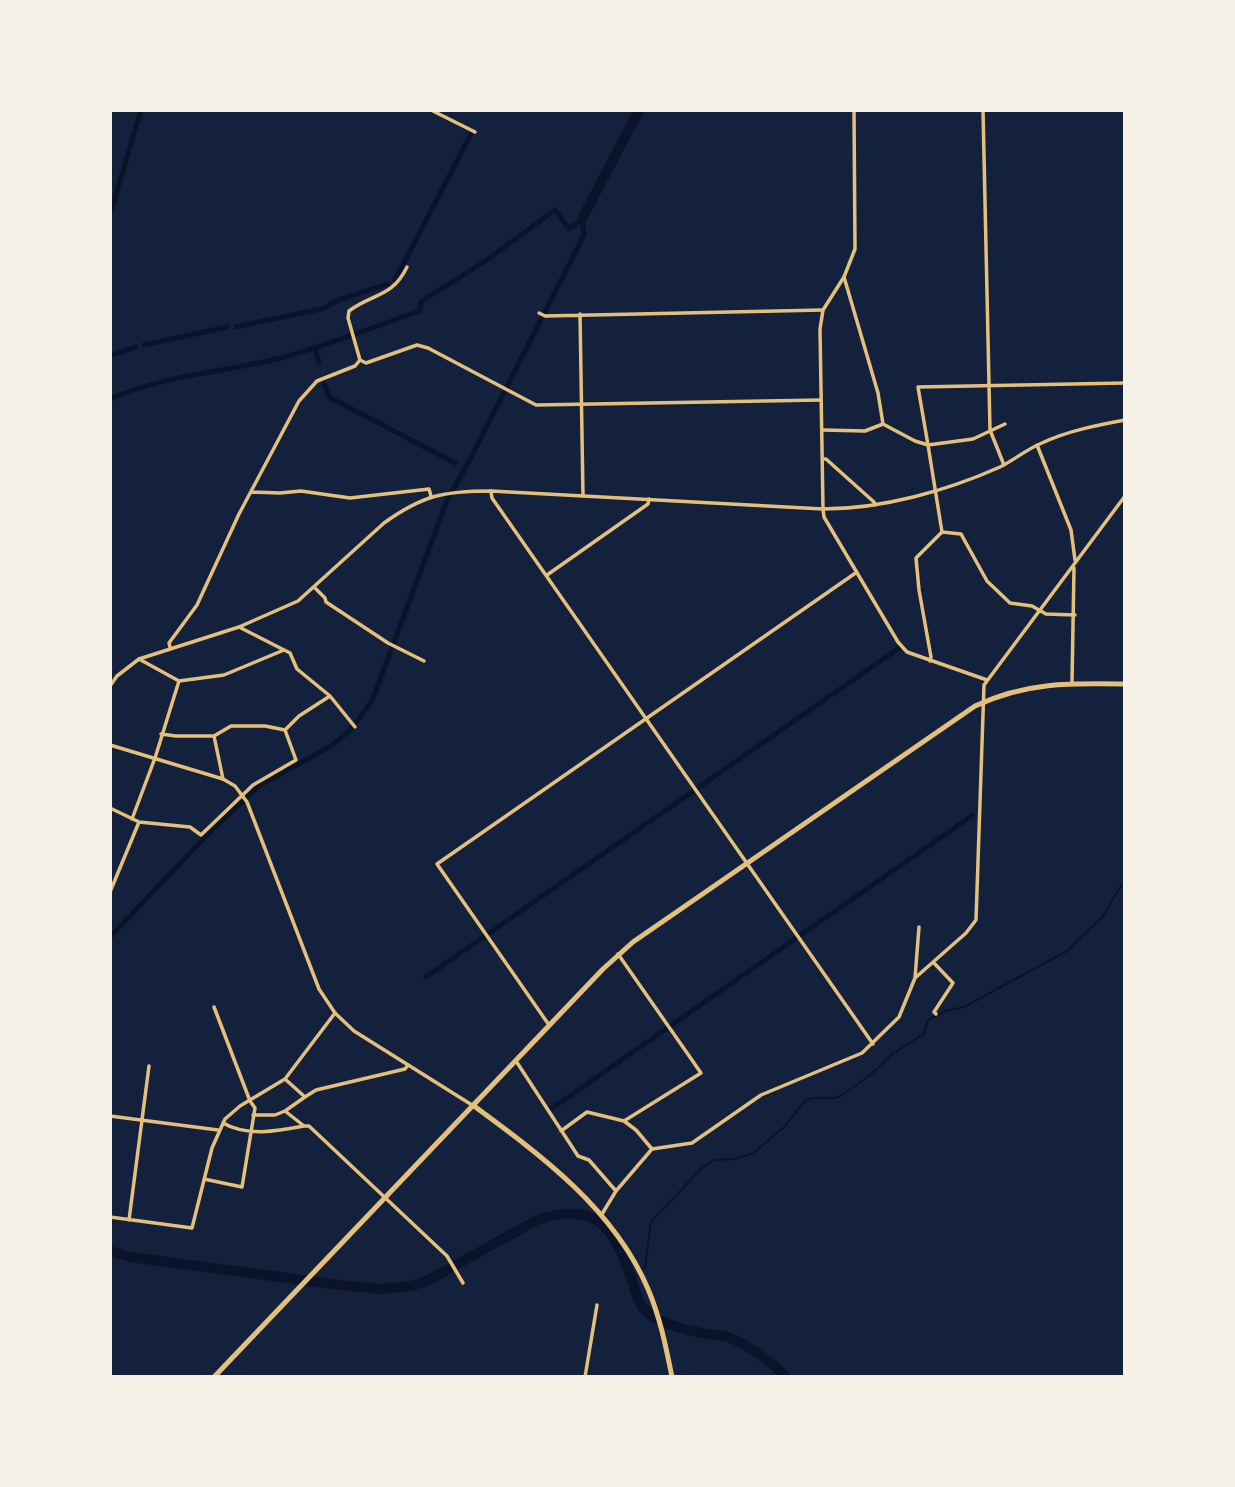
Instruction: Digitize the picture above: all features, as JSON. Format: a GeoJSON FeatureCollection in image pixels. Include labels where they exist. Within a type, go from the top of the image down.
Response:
{"type":"FeatureCollection","features":[{"type":"Feature","properties":{"kind":"main road"},"geometry":{"type":"LineString","coordinates":[[214,1377],[618,954],[951,721],[983,702],[1036,686],[1072,683],[1125,684]]}},
{"type":"Feature","properties":{"kind":"main road"},"geometry":{"type":"LineString","coordinates":[[474,1106],[514,1135],[563,1177],[602,1214],[629,1250],[656,1310],[672,1377]]}},
{"type":"Feature","properties":{"kind":"street"},"geometry":{"type":"LineString","coordinates":[[431,110],[475,132]]}},
{"type":"Feature","properties":{"kind":"street"},"geometry":{"type":"LineString","coordinates":[[854,110],[855,249],[844,277],[823,310],[820,329],[824,517],[898,642],[907,652],[987,680]]}},
{"type":"Feature","properties":{"kind":"street"},"geometry":{"type":"LineString","coordinates":[[983,110],[990,430],[1004,465]]}},
{"type":"Feature","properties":{"kind":"street"},"geometry":{"type":"LineString","coordinates":[[170,647],[169,643],[197,605],[288,419],[317,380],[355,366],[360,360],[348,318],[349,311],[395,285],[407,267]]}},
{"type":"Feature","properties":{"kind":"street"},"geometry":{"type":"LineString","coordinates":[[844,277],[878,393],[883,424]]}},
{"type":"Feature","properties":{"kind":"street"},"geometry":{"type":"LineString","coordinates":[[539,313],[545,316],[823,310]]}},
{"type":"Feature","properties":{"kind":"street"},"geometry":{"type":"LineString","coordinates":[[580,314],[583,496]]}},
{"type":"Feature","properties":{"kind":"street"},"geometry":{"type":"LineString","coordinates":[[360,360],[366,363],[418,345],[536,405],[821,400]]}},
{"type":"Feature","properties":{"kind":"street"},"geometry":{"type":"LineString","coordinates":[[942,532],[918,387],[1125,383]]}},
{"type":"Feature","properties":{"kind":"street"},"geometry":{"type":"LineString","coordinates":[[110,686],[117,676],[139,659],[284,608],[315,588],[384,523],[431,496],[461,491],[491,491],[823,509],[875,505],[935,489],[1004,465],[1037,445],[1077,431],[1125,420]]}},
{"type":"Feature","properties":{"kind":"street"},"geometry":{"type":"LineString","coordinates":[[823,430],[865,431],[883,424],[928,445],[973,439],[1005,424]]}},
{"type":"Feature","properties":{"kind":"street"},"geometry":{"type":"LineString","coordinates":[[1037,445],[1071,530],[1075,564],[1072,683]]}},
{"type":"Feature","properties":{"kind":"street"},"geometry":{"type":"LineString","coordinates":[[823,459],[827,459],[875,505]]}},
{"type":"Feature","properties":{"kind":"street"},"geometry":{"type":"LineString","coordinates":[[251,492],[280,494],[301,491],[350,498],[429,489],[431,496]]}},
{"type":"Feature","properties":{"kind":"street"},"geometry":{"type":"LineString","coordinates":[[491,491],[492,498],[873,1044]]}},
{"type":"Feature","properties":{"kind":"street"},"geometry":{"type":"LineString","coordinates":[[915,978],[934,964],[976,920],[984,685],[1125,495]]}},
{"type":"Feature","properties":{"kind":"street"},"geometry":{"type":"LineString","coordinates":[[547,575],[648,504],[649,499]]}},
{"type":"Feature","properties":{"kind":"street"},"geometry":{"type":"LineString","coordinates":[[942,532],[961,534],[988,582],[1010,603],[1032,606],[1046,614],[1075,615]]}},
{"type":"Feature","properties":{"kind":"street"},"geometry":{"type":"LineString","coordinates":[[930,661],[916,558],[942,532]]}},
{"type":"Feature","properties":{"kind":"street"},"geometry":{"type":"LineString","coordinates":[[550,1026],[437,864],[857,572]]}},
{"type":"Feature","properties":{"kind":"street"},"geometry":{"type":"LineString","coordinates":[[315,588],[326,602],[394,647],[424,661]]}},
{"type":"Feature","properties":{"kind":"street"},"geometry":{"type":"LineString","coordinates":[[239,626],[292,655],[297,669],[330,696],[355,727]]}},
{"type":"Feature","properties":{"kind":"street"},"geometry":{"type":"LineString","coordinates":[[139,659],[179,681],[224,675],[284,650]]}},
{"type":"Feature","properties":{"kind":"street"},"geometry":{"type":"LineString","coordinates":[[132,820],[179,681]]}},
{"type":"Feature","properties":{"kind":"street"},"geometry":{"type":"LineString","coordinates":[[285,730],[299,716],[330,696]]}},
{"type":"Feature","properties":{"kind":"street"},"geometry":{"type":"LineString","coordinates":[[161,734],[214,736],[231,726],[265,726],[285,730]]}},
{"type":"Feature","properties":{"kind":"street"},"geometry":{"type":"LineString","coordinates":[[110,808],[132,820],[190,827],[201,835],[277,770],[296,760],[285,730]]}},
{"type":"Feature","properties":{"kind":"street"},"geometry":{"type":"LineString","coordinates":[[214,736],[223,779]]}},
{"type":"Feature","properties":{"kind":"street"},"geometry":{"type":"LineString","coordinates":[[110,745],[223,779],[236,786],[244,798],[319,989],[335,1013],[354,1031],[474,1106]]}},
{"type":"Feature","properties":{"kind":"street"},"geometry":{"type":"LineString","coordinates":[[110,892],[139,822]]}},
{"type":"Feature","properties":{"kind":"street"},"geometry":{"type":"LineString","coordinates":[[602,1214],[616,1191],[652,1149],[692,1143],[761,1095],[821,1072],[862,1053],[873,1044],[899,1017],[915,978],[919,927]]}},
{"type":"Feature","properties":{"kind":"street"},"geometry":{"type":"LineString","coordinates":[[618,954],[701,1073],[624,1121]]}},
{"type":"Feature","properties":{"kind":"street"},"geometry":{"type":"LineString","coordinates":[[934,964],[953,983],[934,1012],[936,1014]]}},
{"type":"Feature","properties":{"kind":"street"},"geometry":{"type":"LineString","coordinates":[[204,1179],[242,1186],[255,1108],[214,1007]]}},
{"type":"Feature","properties":{"kind":"street"},"geometry":{"type":"LineString","coordinates":[[110,1217],[192,1228],[204,1179],[223,1123],[231,1112],[285,1079],[335,1013]]}},
{"type":"Feature","properties":{"kind":"street"},"geometry":{"type":"LineString","coordinates":[[516,1061],[578,1156],[589,1160],[616,1191]]}},
{"type":"Feature","properties":{"kind":"street"},"geometry":{"type":"LineString","coordinates":[[253,1115],[275,1115],[316,1090],[405,1069],[409,1065]]}},
{"type":"Feature","properties":{"kind":"street"},"geometry":{"type":"LineString","coordinates":[[130,1220],[149,1066]]}},
{"type":"Feature","properties":{"kind":"street"},"geometry":{"type":"LineString","coordinates":[[285,1079],[305,1097]]}},
{"type":"Feature","properties":{"kind":"street"},"geometry":{"type":"LineString","coordinates":[[285,1111],[304,1126]]}},
{"type":"Feature","properties":{"kind":"street"},"geometry":{"type":"LineString","coordinates":[[561,1131],[587,1112],[624,1121],[636,1130],[652,1149]]}},
{"type":"Feature","properties":{"kind":"street"},"geometry":{"type":"LineString","coordinates":[[110,1115],[219,1130]]}},
{"type":"Feature","properties":{"kind":"street"},"geometry":{"type":"LineString","coordinates":[[223,1123],[242,1131],[274,1132],[309,1126],[447,1256],[463,1283]]}},
{"type":"Feature","properties":{"kind":"street"},"geometry":{"type":"LineString","coordinates":[[585,1377],[597,1305]]}},
{"type":"Feature","properties":{"kind":"waterway"},"geometry":{"type":"LineString","coordinates":[[110,214],[141,110]]}},
{"type":"Feature","properties":{"kind":"waterway"},"geometry":{"type":"LineString","coordinates":[[582,219],[639,110]]}},
{"type":"Feature","properties":{"kind":"waterway"},"geometry":{"type":"LineString","coordinates":[[395,280],[471,134]]}},
{"type":"Feature","properties":{"kind":"waterway"},"geometry":{"type":"LineString","coordinates":[[110,399],[151,385],[295,354],[420,311],[421,302],[488,259],[555,210],[569,229],[582,219]]}},
{"type":"Feature","properties":{"kind":"waterway"},"geometry":{"type":"LineString","coordinates":[[110,937],[208,834],[260,785],[331,746],[350,730],[372,701],[448,498],[584,235],[582,219]]}},
{"type":"Feature","properties":{"kind":"waterway"},"geometry":{"type":"LineString","coordinates":[[236,327],[325,308],[338,300],[388,284]]}},
{"type":"Feature","properties":{"kind":"waterway"},"geometry":{"type":"LineString","coordinates":[[144,345],[227,327]]}},
{"type":"Feature","properties":{"kind":"waterway"},"geometry":{"type":"LineString","coordinates":[[110,356],[136,347]]}},
{"type":"Feature","properties":{"kind":"waterway"},"geometry":{"type":"LineString","coordinates":[[315,349],[319,363]]}},
{"type":"Feature","properties":{"kind":"waterway"},"geometry":{"type":"LineString","coordinates":[[324,383],[329,397],[455,463]]}},
{"type":"Feature","properties":{"kind":"waterway"},"geometry":{"type":"LineString","coordinates":[[426,977],[899,648]]}},
{"type":"Feature","properties":{"kind":"waterway"},"geometry":{"type":"LineString","coordinates":[[551,1109],[973,815]]}},
{"type":"Feature","properties":{"kind":"waterway"},"geometry":{"type":"LineString","coordinates":[[641,1269],[645,1267],[651,1222],[701,1169],[714,1160],[735,1159],[752,1154],[784,1127],[805,1101],[842,1095],[869,1076],[892,1054],[924,1034],[928,1020],[945,1011],[964,1007],[1067,951],[1102,917],[1125,880]]}},
{"type":"Feature","properties":{"kind":"waterway"},"geometry":{"type":"LineString","coordinates":[[110,1251],[130,1257],[382,1289],[411,1286],[429,1280],[537,1220],[574,1213],[599,1222],[609,1232],[624,1259],[640,1304],[652,1316],[675,1326],[738,1341],[773,1365],[785,1377]]}}]}
